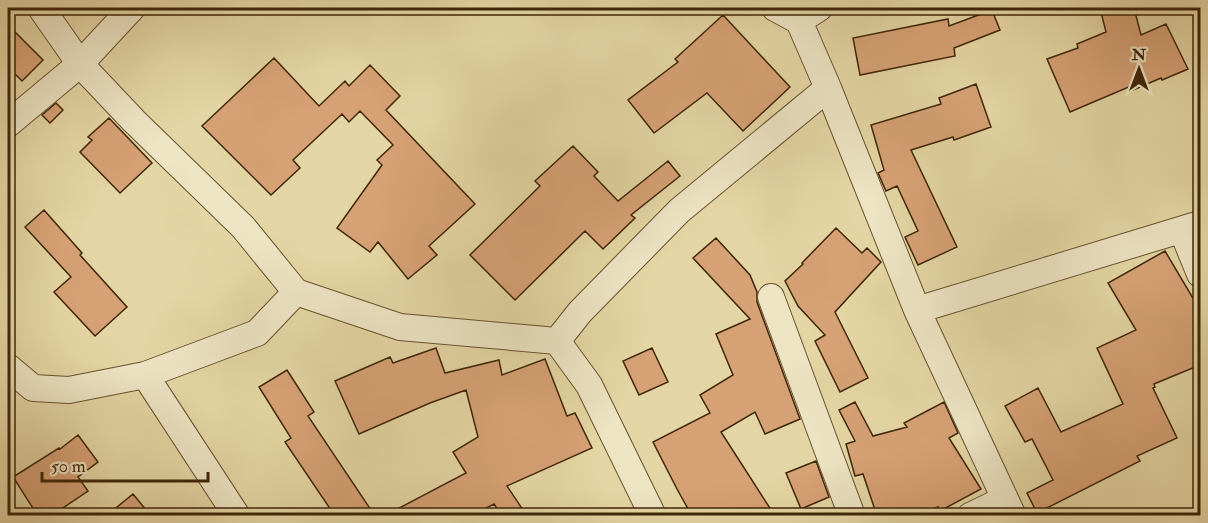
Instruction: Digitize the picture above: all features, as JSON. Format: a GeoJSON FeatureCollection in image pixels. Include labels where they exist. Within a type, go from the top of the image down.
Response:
{"type":"FeatureCollection","features":[{"type":"Feature","properties":{"kind":"street"},"geometry":{"type":"LineString","coordinates":[[41,8],[80,64],[134,121],[243,227],[296,292],[400,327],[557,342],[589,386],[653,516]]}},
{"type":"Feature","properties":{"kind":"street"},"geometry":{"type":"LineString","coordinates":[[8,124],[80,64],[132,8]]}},
{"type":"Feature","properties":{"kind":"street"},"geometry":{"type":"LineString","coordinates":[[774,8],[809,14],[828,88],[916,310],[1009,507],[970,516]]}},
{"type":"Feature","properties":{"kind":"street"},"geometry":{"type":"LineString","coordinates":[[557,342],[580,312],[679,211],[828,88]]}},
{"type":"Feature","properties":{"kind":"street"},"geometry":{"type":"LineString","coordinates":[[916,310],[1191,227],[1200,273]]}},
{"type":"Feature","properties":{"kind":"street"},"geometry":{"type":"LineString","coordinates":[[8,367],[33,388],[69,390],[145,375],[257,333],[296,292]]}},
{"type":"Feature","properties":{"kind":"street"},"geometry":{"type":"LineString","coordinates":[[771,297],[852,516]]}},
{"type":"Feature","properties":{"kind":"street"},"geometry":{"type":"LineString","coordinates":[[145,375],[237,516]]}},
{"type":"Feature","properties":{"kind":"building"},"geometry":{"type":"Polygon","coordinates":[[[1100,8],[1134,8],[1141,35],[1166,24],[1188,69],[1133,90],[1131,86],[1070,112],[1047,59],[1078,48],[1077,44],[1106,32],[1100,8]]]}},
{"type":"Feature","properties":{"kind":"building"},"geometry":{"type":"Polygon","coordinates":[[[992,10],[1000,30],[954,48],[955,56],[860,75],[853,38],[948,19],[949,26],[992,10]]]}},
{"type":"Feature","properties":{"kind":"building"},"geometry":{"type":"Polygon","coordinates":[[[723,15],[790,87],[743,131],[707,93],[654,133],[628,100],[678,62],[675,59],[723,15]]]}},
{"type":"Feature","properties":{"kind":"building"},"geometry":{"type":"Polygon","coordinates":[[[8,25],[43,60],[22,81],[8,67],[8,25]]]}},
{"type":"Feature","properties":{"kind":"building"},"geometry":{"type":"Polygon","coordinates":[[[274,58],[319,106],[345,81],[349,86],[370,65],[400,96],[386,110],[475,204],[429,246],[437,255],[408,279],[378,242],[370,252],[337,228],[382,165],[377,160],[393,145],[360,111],[349,122],[342,114],[293,160],[300,168],[271,195],[202,126],[274,58]]]}},
{"type":"Feature","properties":{"kind":"building"},"geometry":{"type":"Polygon","coordinates":[[[976,84],[991,127],[954,140],[953,137],[911,150],[957,247],[918,265],[905,237],[918,231],[897,186],[886,191],[878,173],[884,170],[871,125],[941,104],[939,98],[976,84]]]}},
{"type":"Feature","properties":{"kind":"building"},"geometry":{"type":"Polygon","coordinates":[[[56,103],[63,110],[50,123],[42,115],[56,103]]]}},
{"type":"Feature","properties":{"kind":"building"},"geometry":{"type":"Polygon","coordinates":[[[109,118],[152,163],[120,193],[80,152],[92,140],[88,137],[109,118]]]}},
{"type":"Feature","properties":{"kind":"building"},"geometry":{"type":"Polygon","coordinates":[[[573,146],[598,172],[594,176],[618,201],[668,161],[680,176],[631,215],[635,218],[603,249],[585,231],[515,300],[470,255],[540,186],[535,181],[573,146]]]}},
{"type":"Feature","properties":{"kind":"building"},"geometry":{"type":"Polygon","coordinates":[[[44,210],[82,253],[80,255],[127,307],[95,336],[54,292],[71,277],[25,227],[44,210]]]}},
{"type":"Feature","properties":{"kind":"building"},"geometry":{"type":"Polygon","coordinates":[[[836,228],[862,253],[867,248],[881,262],[835,312],[868,378],[840,392],[815,341],[825,335],[798,306],[785,281],[836,228]]]}},
{"type":"Feature","properties":{"kind":"building"},"geometry":{"type":"Polygon","coordinates":[[[716,238],[750,275],[757,292],[757,302],[800,419],[765,434],[755,412],[721,432],[775,516],[692,516],[653,442],[710,413],[700,395],[733,375],[716,334],[750,319],[693,258],[716,238]]]}},
{"type":"Feature","properties":{"kind":"building"},"geometry":{"type":"Polygon","coordinates":[[[1165,251],[1200,310],[1200,365],[1154,384],[1153,388],[1177,438],[1137,456],[1140,461],[1037,513],[1027,493],[1053,480],[1032,439],[1025,442],[1005,406],[1038,388],[1061,432],[1123,404],[1097,348],[1136,330],[1108,283],[1165,251]]]}},
{"type":"Feature","properties":{"kind":"building"},"geometry":{"type":"Polygon","coordinates":[[[436,348],[445,373],[499,360],[502,375],[545,359],[567,416],[575,413],[592,448],[507,486],[527,516],[502,516],[494,504],[471,516],[384,516],[466,473],[453,452],[478,437],[466,390],[359,434],[335,381],[390,357],[393,363],[436,348]]]}},
{"type":"Feature","properties":{"kind":"building"},"geometry":{"type":"Polygon","coordinates":[[[652,348],[668,382],[639,395],[623,361],[652,348]]]}},
{"type":"Feature","properties":{"kind":"building"},"geometry":{"type":"Polygon","coordinates":[[[287,370],[314,412],[308,416],[375,516],[335,516],[285,442],[291,438],[259,387],[287,370]]]}},
{"type":"Feature","properties":{"kind":"building"},"geometry":{"type":"Polygon","coordinates":[[[855,402],[873,436],[907,427],[904,423],[944,402],[958,433],[949,438],[981,489],[940,511],[938,507],[914,516],[877,516],[863,474],[855,476],[846,444],[855,441],[839,410],[855,402]]]}},
{"type":"Feature","properties":{"kind":"building"},"geometry":{"type":"Polygon","coordinates":[[[78,435],[98,462],[78,477],[88,491],[51,516],[38,516],[13,477],[60,449],[78,435]]]}},
{"type":"Feature","properties":{"kind":"building"},"geometry":{"type":"Polygon","coordinates":[[[816,461],[829,497],[801,509],[786,473],[816,461]]]}},
{"type":"Feature","properties":{"kind":"building"},"geometry":{"type":"Polygon","coordinates":[[[133,494],[151,516],[106,516],[133,494]]]}}]}
